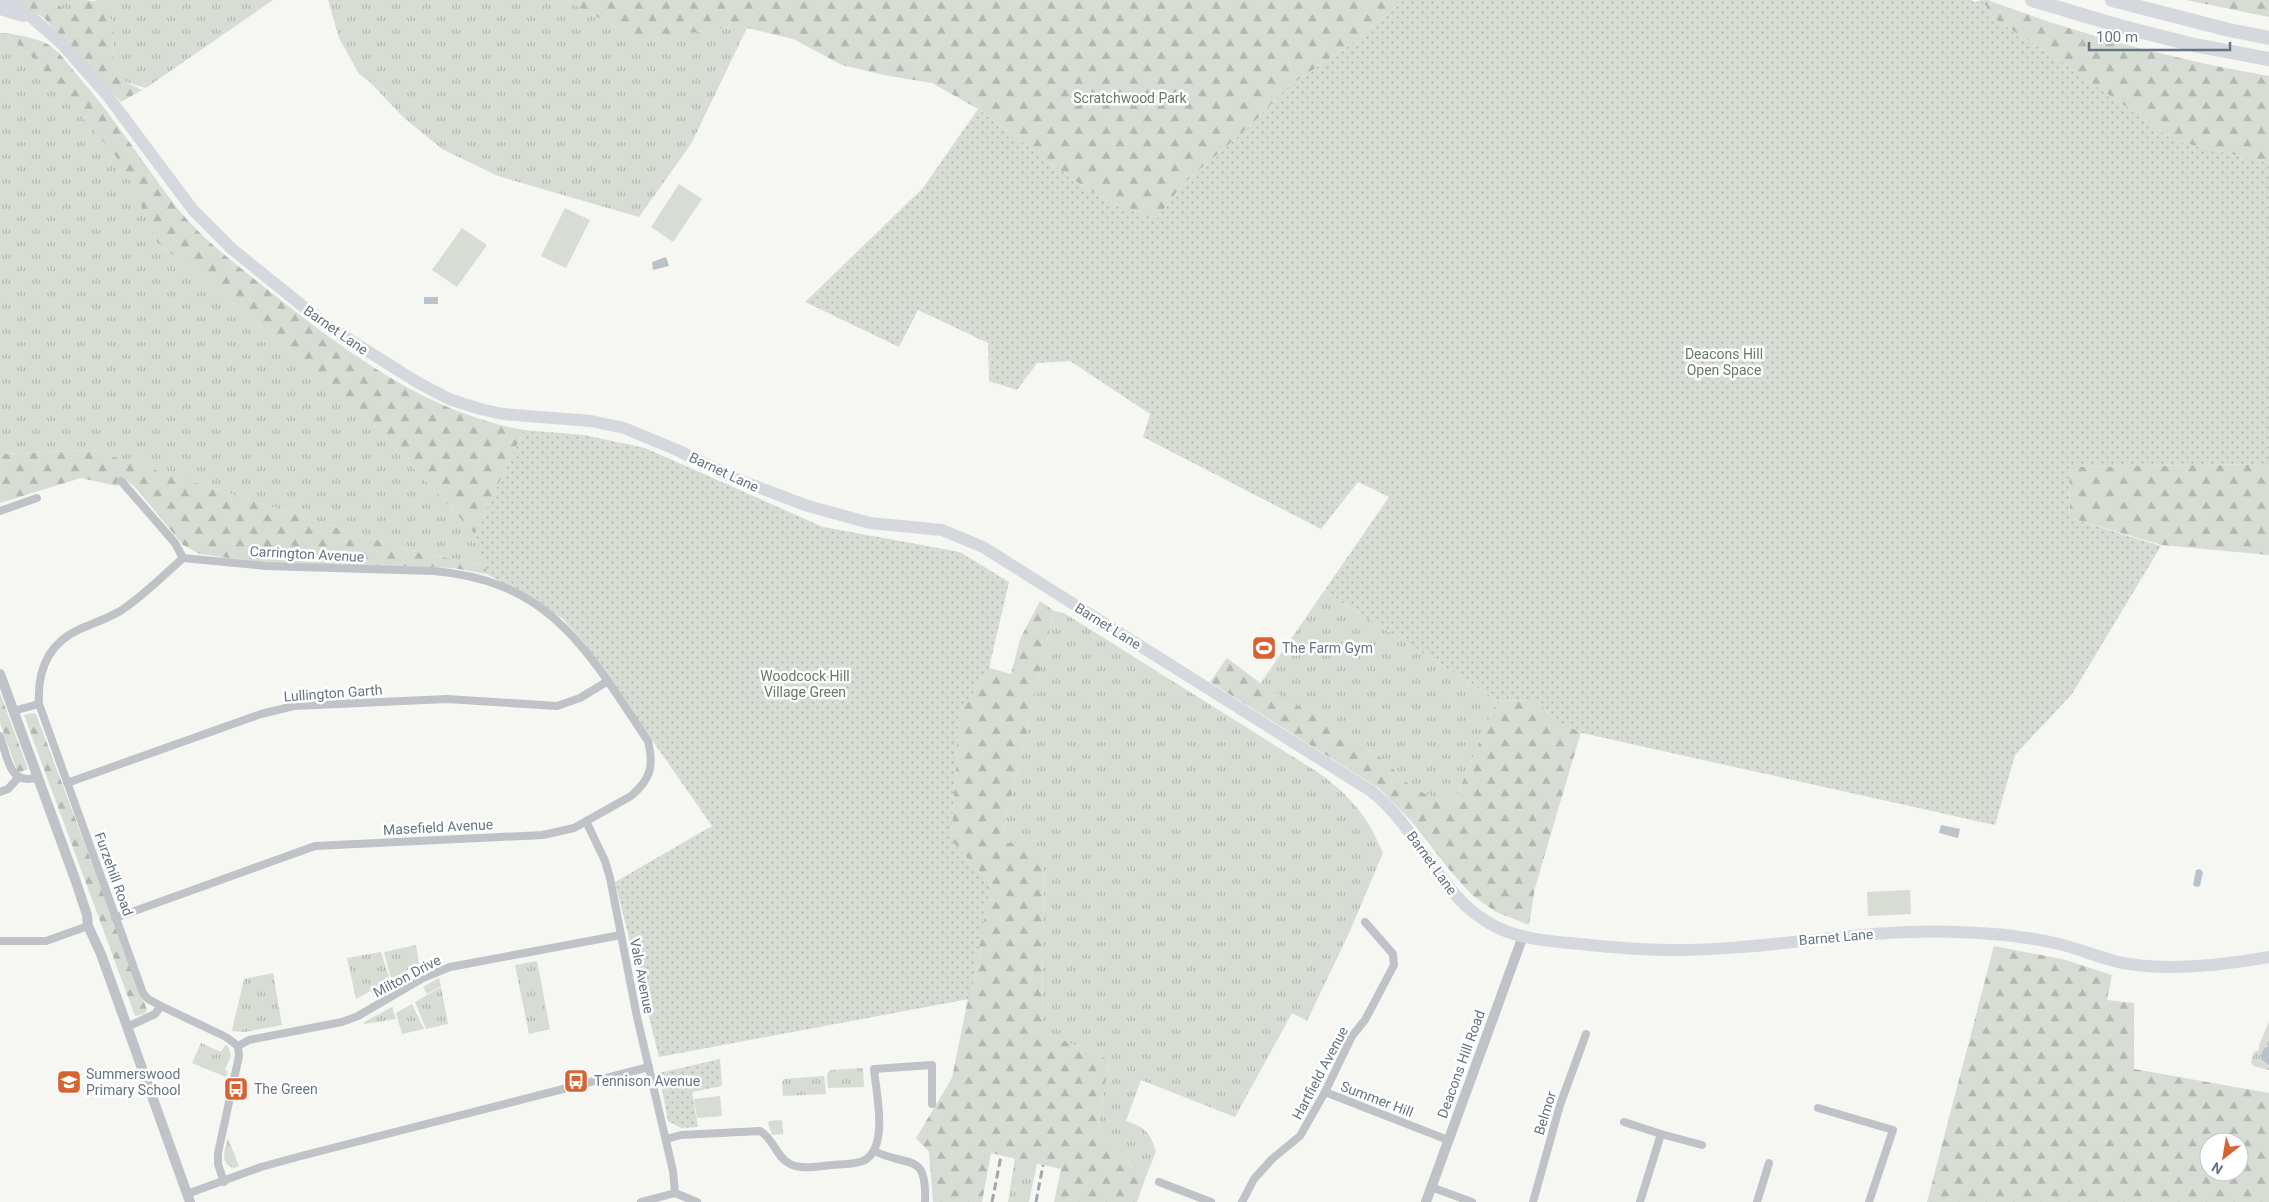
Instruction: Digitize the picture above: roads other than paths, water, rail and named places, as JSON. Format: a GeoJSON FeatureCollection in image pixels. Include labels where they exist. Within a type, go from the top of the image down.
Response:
{"type":"FeatureCollection","features":[{"type":"Feature","properties":{"kind":"highway"},"geometry":{"type":"LineString","coordinates":[[2032,0],[2194,45],[2269,59]]}},
{"type":"Feature","properties":{"kind":"highway"},"geometry":{"type":"LineString","coordinates":[[2112,0],[2229,30],[2269,38]]}},
{"type":"Feature","properties":{"kind":"main road","name":"Barnet Lane"},"geometry":{"type":"LineString","coordinates":[[5,0],[20,7],[62,44],[107,96],[178,191],[210,229],[326,325],[373,355],[449,399],[480,409],[503,414],[591,421],[624,428],[677,450],[734,478],[808,506],[870,523],[942,530],[983,547],[1371,791],[1398,817],[1458,900],[1474,914],[1492,924],[1523,936],[1614,947],[1677,950],[1834,937],[1954,932],[2015,935],[2061,944],[2128,964],[2158,967],[2216,964],[2269,957]]}},
{"type":"Feature","properties":{"kind":"main road","name":"Barnet Lane"},"geometry":{"type":"LineString","coordinates":[[0,9],[32,19]]}},
{"type":"Feature","properties":{"kind":"street"},"geometry":{"type":"LineString","coordinates":[[13,711],[39,704],[38,692],[42,669],[53,648],[66,636],[120,611],[142,595],[183,558],[175,543],[121,481]]}},
{"type":"Feature","properties":{"kind":"street"},"geometry":{"type":"LineString","coordinates":[[0,511],[37,498]]}},
{"type":"Feature","properties":{"kind":"street","name":"Carrington Avenue"},"geometry":{"type":"LineString","coordinates":[[183,558],[275,567],[434,571],[459,573],[484,579],[524,596],[551,614],[584,648],[608,682]]}},
{"type":"Feature","properties":{"kind":"street"},"geometry":{"type":"LineString","coordinates":[[0,674],[84,906],[88,926],[101,954],[188,1198],[261,1168],[301,1156],[649,1067]]}},
{"type":"Feature","properties":{"kind":"street","name":"Lullington Garth"},"geometry":{"type":"LineString","coordinates":[[67,783],[261,714],[294,706],[447,699],[557,706],[580,698],[608,682]]}},
{"type":"Feature","properties":{"kind":"street","name":"Masefield Avenue"},"geometry":{"type":"LineString","coordinates":[[115,918],[315,846],[543,835],[566,830],[586,822],[638,790],[648,777],[652,757],[648,741],[608,682]]}},
{"type":"Feature","properties":{"kind":"street","name":"Furzehill Road"},"geometry":{"type":"LineString","coordinates":[[39,704],[143,993],[148,999],[161,1006]]}},
{"type":"Feature","properties":{"kind":"street"},"geometry":{"type":"LineString","coordinates":[[0,736],[13,773],[23,780],[38,777]]}},
{"type":"Feature","properties":{"kind":"street"},"geometry":{"type":"LineString","coordinates":[[0,792],[8,789],[18,778]]}},
{"type":"Feature","properties":{"kind":"street","name":"Vale Avenue"},"geometry":{"type":"LineString","coordinates":[[586,822],[605,860],[673,1171],[675,1193]]}},
{"type":"Feature","properties":{"kind":"street","name":"Hartfield Avenue"},"geometry":{"type":"LineString","coordinates":[[1242,1202],[1254,1179],[1272,1159],[1300,1136],[1325,1092],[1352,1036],[1365,1020],[1394,965],[1393,954],[1365,922]]}},
{"type":"Feature","properties":{"kind":"street"},"geometry":{"type":"LineString","coordinates":[[0,940],[46,941],[88,926]]}},
{"type":"Feature","properties":{"kind":"street","name":"Milton Drive"},"geometry":{"type":"LineString","coordinates":[[238,1046],[250,1040],[342,1022],[358,1016],[423,978],[450,967],[621,935]]}},
{"type":"Feature","properties":{"kind":"street","name":"Deacons Hill Road"},"geometry":{"type":"LineString","coordinates":[[1426,1202],[1523,936]]}},
{"type":"Feature","properties":{"kind":"street"},"geometry":{"type":"LineString","coordinates":[[127,1027],[155,1014],[161,1006],[226,1037],[238,1046],[239,1056],[218,1153],[218,1164],[224,1182]]}},
{"type":"Feature","properties":{"kind":"street","name":"Belmor"},"geometry":{"type":"LineString","coordinates":[[1533,1202],[1560,1105],[1586,1034]]}},
{"type":"Feature","properties":{"kind":"street"},"geometry":{"type":"LineString","coordinates":[[666,1139],[681,1135],[760,1131],[769,1137],[780,1157],[796,1167],[857,1163],[866,1159],[874,1150],[880,1136],[874,1069],[932,1065],[932,1104]]}},
{"type":"Feature","properties":{"kind":"street","name":"Summer Hill"},"geometry":{"type":"LineString","coordinates":[[1325,1092],[1448,1140]]}},
{"type":"Feature","properties":{"kind":"street"},"geometry":{"type":"LineString","coordinates":[[1818,1108],[1893,1130],[1870,1202]]}},
{"type":"Feature","properties":{"kind":"street"},"geometry":{"type":"LineString","coordinates":[[1624,1122],[1702,1145]]}},
{"type":"Feature","properties":{"kind":"street"},"geometry":{"type":"LineString","coordinates":[[1640,1202],[1661,1134]]}},
{"type":"Feature","properties":{"kind":"street"},"geometry":{"type":"LineString","coordinates":[[874,1150],[884,1156],[914,1163],[920,1168],[925,1181],[925,1202]]}},
{"type":"Feature","properties":{"kind":"street"},"geometry":{"type":"LineString","coordinates":[[1757,1202],[1769,1163]]}},
{"type":"Feature","properties":{"kind":"street"},"geometry":{"type":"LineString","coordinates":[[1159,1182],[1212,1202]]}},
{"type":"Feature","properties":{"kind":"street"},"geometry":{"type":"LineString","coordinates":[[1431,1187],[1472,1202]]}},
{"type":"Feature","properties":{"kind":"street"},"geometry":{"type":"LineString","coordinates":[[641,1202],[675,1193],[697,1202]]}},
{"type":"Feature","properties":{"kind":"railway"},"geometry":{"type":"LineString","coordinates":[[992,1202],[1001,1156]]}},
{"type":"Feature","properties":{"kind":"railway"},"geometry":{"type":"LineString","coordinates":[[1036,1202],[1043,1165]]}},
{"type":"Feature","properties":{"kind":"place","name":"The Farm Gym"},"geometry":{"type":"Point","coordinates":[1264,648]}},
{"type":"Feature","properties":{"kind":"place","name":"Tennison Avenue"},"geometry":{"type":"Point","coordinates":[576,1081]}},
{"type":"Feature","properties":{"kind":"place","name":"Summerswood Primary School"},"geometry":{"type":"Point","coordinates":[69,1082]}},
{"type":"Feature","properties":{"kind":"place","name":"The Green"},"geometry":{"type":"Point","coordinates":[236,1089]}},
{"type":"Feature","properties":{"kind":"park label","name":"Scratchwood Park"},"geometry":{"type":"Point","coordinates":[1130,98]}},
{"type":"Feature","properties":{"kind":"park label","name":"Deacons Hill Open Space"},"geometry":{"type":"Point","coordinates":[1724,362]}},
{"type":"Feature","properties":{"kind":"park label","name":"Woodcock Hill Village Green"},"geometry":{"type":"Point","coordinates":[805,684]}}]}
